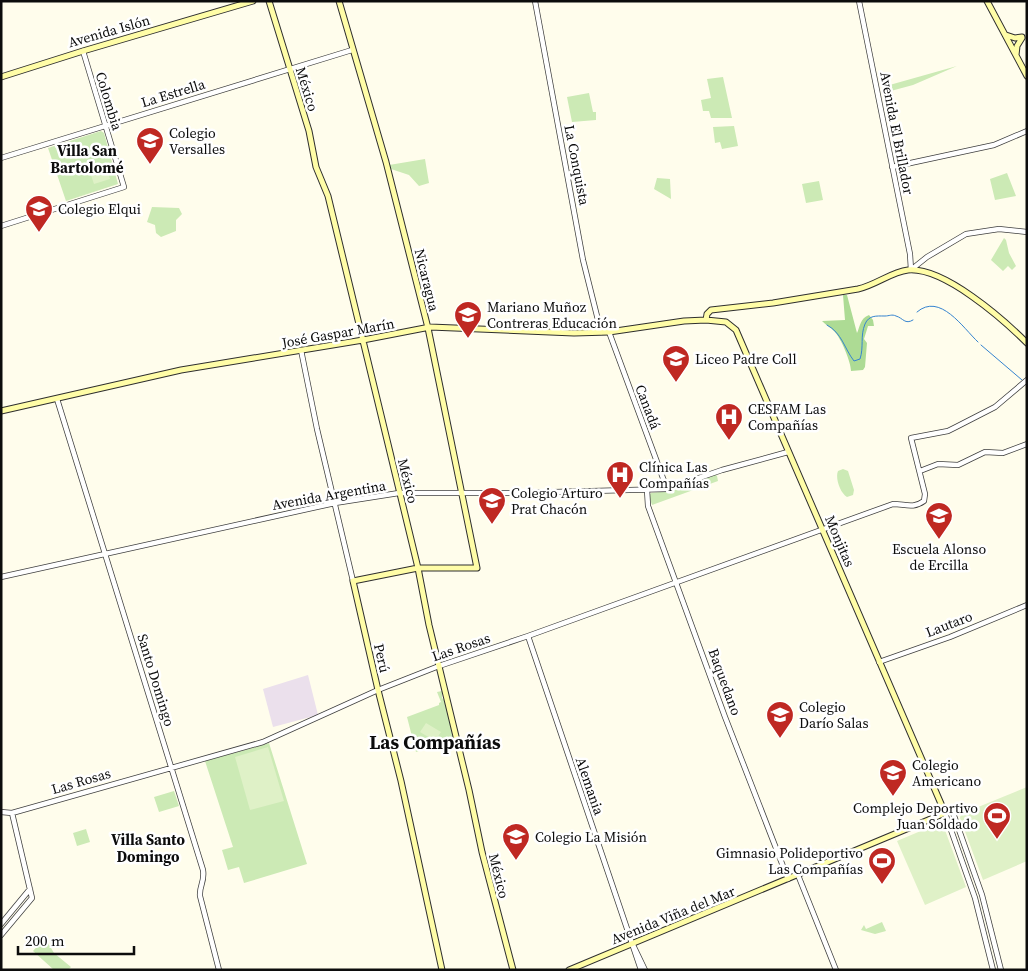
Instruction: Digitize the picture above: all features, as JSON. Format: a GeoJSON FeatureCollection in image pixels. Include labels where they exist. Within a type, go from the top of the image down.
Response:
{"type":"FeatureCollection","features":[{"type":"Feature","properties":{"kind":"main road","name":"Avenida Islón"},"geometry":{"type":"LineString","coordinates":[[1,77],[83,50],[253,1]]}},
{"type":"Feature","properties":{"kind":"main road","name":"México"},"geometry":{"type":"LineString","coordinates":[[269,1],[309,131],[316,168],[328,196],[418,568],[482,852],[513,970]]}},
{"type":"Feature","properties":{"kind":"main road","name":"Nicaragua"},"geometry":{"type":"LineString","coordinates":[[339,1],[386,162],[428,328],[477,568],[418,568]]}},
{"type":"Feature","properties":{"kind":"main road"},"geometry":{"type":"LineString","coordinates":[[987,1],[1027,76]]}},
{"type":"Feature","properties":{"kind":"main road"},"geometry":{"type":"LineString","coordinates":[[1004,33],[1013,38],[1024,36]]}},
{"type":"Feature","properties":{"kind":"main road"},"geometry":{"type":"LineString","coordinates":[[1010,44],[1024,36]]}},
{"type":"Feature","properties":{"kind":"main road"},"geometry":{"type":"LineString","coordinates":[[1016,56],[1017,46],[1024,36]]}},
{"type":"Feature","properties":{"kind":"main road"},"geometry":{"type":"LineString","coordinates":[[706,320],[707,314],[711,310],[773,304],[858,289],[897,273],[911,270],[931,274],[953,284],[1001,320],[1027,343]]}},
{"type":"Feature","properties":{"kind":"main road","name":"Monjitas"},"geometry":{"type":"LineString","coordinates":[[684,321],[706,320],[726,322],[736,330],[945,813]]}},
{"type":"Feature","properties":{"kind":"main road","name":"José Gaspar Marín"},"geometry":{"type":"LineString","coordinates":[[1,411],[181,370],[428,328],[453,327],[538,332],[609,332],[684,321]]}},
{"type":"Feature","properties":{"kind":"main road"},"geometry":{"type":"LineString","coordinates":[[353,581],[418,568]]}},
{"type":"Feature","properties":{"kind":"main road","name":"Perú"},"geometry":{"type":"LineString","coordinates":[[353,581],[401,781],[442,970]]}},
{"type":"Feature","properties":{"kind":"main road","name":"Avenida Viña del Mar"},"geometry":{"type":"LineString","coordinates":[[570,970],[945,813]]}},
{"type":"Feature","properties":{"kind":"street","name":"Avenida El Brillador"},"geometry":{"type":"LineString","coordinates":[[859,1],[910,254],[911,270]]}},
{"type":"Feature","properties":{"kind":"street","name":"La Conquista"},"geometry":{"type":"LineString","coordinates":[[535,2],[583,260],[601,332]]}},
{"type":"Feature","properties":{"kind":"street","name":"Colombia"},"geometry":{"type":"LineString","coordinates":[[1,226],[124,187],[83,50]]}},
{"type":"Feature","properties":{"kind":"street","name":"La Estrella"},"geometry":{"type":"LineString","coordinates":[[1,158],[352,50]]}},
{"type":"Feature","properties":{"kind":"street"},"geometry":{"type":"LineString","coordinates":[[892,167],[990,146],[1027,131]]}},
{"type":"Feature","properties":{"kind":"street"},"geometry":{"type":"LineString","coordinates":[[911,270],[927,257],[966,234],[998,229],[1027,232]]}},
{"type":"Feature","properties":{"kind":"street","name":"Canadá"},"geometry":{"type":"LineString","coordinates":[[609,332],[668,489]]}},
{"type":"Feature","properties":{"kind":"street","name":"Perú"},"geometry":{"type":"LineString","coordinates":[[301,350],[353,581]]}},
{"type":"Feature","properties":{"kind":"street"},"geometry":{"type":"LineString","coordinates":[[1027,380],[995,407],[956,427],[948,431],[911,438],[920,471],[938,464],[958,465],[985,452],[1003,453],[1027,444]]}},
{"type":"Feature","properties":{"kind":"street","name":"Santo Domingo"},"geometry":{"type":"LineString","coordinates":[[57,399],[203,873],[204,883],[200,895],[219,970]]}},
{"type":"Feature","properties":{"kind":"street","name":"Avenida Argentina"},"geometry":{"type":"LineString","coordinates":[[1,576],[335,502],[400,493],[668,489],[722,470],[788,452]]}},
{"type":"Feature","properties":{"kind":"street","name":"Las Rosas"},"geometry":{"type":"LineString","coordinates":[[1,812],[12,813],[263,742],[378,690],[439,666],[528,636],[893,504],[913,507],[926,498],[920,471]]}},
{"type":"Feature","properties":{"kind":"street","name":"Baquedano"},"geometry":{"type":"LineString","coordinates":[[647,490],[648,506],[725,717],[788,879]]}},
{"type":"Feature","properties":{"kind":"street","name":"Lautaro"},"geometry":{"type":"LineString","coordinates":[[879,662],[950,637],[1027,605]]}},
{"type":"Feature","properties":{"kind":"street","name":"Alemania"},"geometry":{"type":"LineString","coordinates":[[528,636],[633,949],[643,970]]}},
{"type":"Feature","properties":{"kind":"street","name":"Avenida Viña del Mar"},"geometry":{"type":"LineString","coordinates":[[945,813],[952,810],[982,895],[1001,970]]}},
{"type":"Feature","properties":{"kind":"street"},"geometry":{"type":"LineString","coordinates":[[1,935],[32,898],[12,813]]}},
{"type":"Feature","properties":{"kind":"street"},"geometry":{"type":"LineString","coordinates":[[945,813],[975,898],[993,970]]}},
{"type":"Feature","properties":{"kind":"street"},"geometry":{"type":"LineString","coordinates":[[798,875],[836,970]]}},
{"type":"Feature","properties":{"kind":"street"},"geometry":{"type":"LineString","coordinates":[[1,924],[30,889]]}},
{"type":"Feature","properties":{"kind":"shaded area"},"geometry":{"type":"Polygon","coordinates":[[[308,675],[318,715],[273,727],[263,689],[308,675]]]}},
{"type":"Feature","properties":{"kind":"green space"},"geometry":{"type":"Polygon","coordinates":[[[957,66],[913,85],[887,92],[886,86],[957,66]]]}},
{"type":"Feature","properties":{"kind":"green space"},"geometry":{"type":"Polygon","coordinates":[[[723,77],[732,118],[711,118],[709,111],[703,111],[701,100],[711,98],[707,79],[723,77]]]}},
{"type":"Feature","properties":{"kind":"green space"},"geometry":{"type":"Polygon","coordinates":[[[589,93],[593,112],[596,112],[596,120],[572,122],[567,97],[589,93]]]}},
{"type":"Feature","properties":{"kind":"green space"},"geometry":{"type":"Polygon","coordinates":[[[734,126],[738,146],[722,149],[720,142],[715,143],[713,127],[734,126]]]}},
{"type":"Feature","properties":{"kind":"green space"},"geometry":{"type":"Polygon","coordinates":[[[101,131],[104,133],[118,184],[66,201],[48,148],[101,131]]]}},
{"type":"Feature","properties":{"kind":"green space"},"geometry":{"type":"Polygon","coordinates":[[[425,159],[429,183],[419,186],[409,175],[391,169],[389,165],[425,159]]]}},
{"type":"Feature","properties":{"kind":"green space"},"geometry":{"type":"Polygon","coordinates":[[[107,170],[110,179],[94,184],[91,175],[107,170]]]}},
{"type":"Feature","properties":{"kind":"green space"},"geometry":{"type":"Polygon","coordinates":[[[1007,173],[1016,196],[995,200],[990,179],[1007,173]]]}},
{"type":"Feature","properties":{"kind":"green space"},"geometry":{"type":"Polygon","coordinates":[[[657,178],[670,179],[671,199],[654,189],[657,178]]]}},
{"type":"Feature","properties":{"kind":"green space"},"geometry":{"type":"Polygon","coordinates":[[[819,181],[823,200],[806,203],[802,184],[819,181]]]}},
{"type":"Feature","properties":{"kind":"green space"},"geometry":{"type":"Polygon","coordinates":[[[152,207],[179,208],[182,214],[176,220],[176,231],[161,237],[156,233],[155,225],[147,222],[152,207]]]}},
{"type":"Feature","properties":{"kind":"green space"},"geometry":{"type":"Polygon","coordinates":[[[1004,238],[1016,266],[1012,270],[1008,266],[1003,271],[991,260],[1004,238]]]}},
{"type":"Feature","properties":{"kind":"green space"},"geometry":{"type":"Polygon","coordinates":[[[843,295],[847,295],[857,333],[866,316],[869,315],[873,320],[874,326],[868,326],[864,339],[867,343],[865,367],[863,370],[851,371],[840,339],[822,321],[845,320],[843,295]]]}},
{"type":"Feature","properties":{"kind":"green space"},"geometry":{"type":"Polygon","coordinates":[[[843,469],[848,471],[854,490],[853,495],[847,497],[840,489],[837,474],[838,471],[843,469]]]}},
{"type":"Feature","properties":{"kind":"green space"},"geometry":{"type":"Polygon","coordinates":[[[715,474],[718,481],[652,505],[649,496],[651,493],[670,491],[715,474]]]}},
{"type":"Feature","properties":{"kind":"green space"},"geometry":{"type":"Polygon","coordinates":[[[442,691],[442,698],[454,738],[416,752],[407,717],[439,705],[441,702],[437,692],[442,691]]]}},
{"type":"Feature","properties":{"kind":"green space"},"geometry":{"type":"Polygon","coordinates":[[[426,723],[441,732],[435,741],[420,732],[426,723]]]}},
{"type":"Feature","properties":{"kind":"green space"},"geometry":{"type":"Polygon","coordinates":[[[269,743],[307,864],[244,883],[239,867],[228,870],[222,850],[233,847],[205,761],[269,743]]]}},
{"type":"Feature","properties":{"kind":"green space"},"geometry":{"type":"Polygon","coordinates":[[[268,747],[284,801],[250,810],[235,757],[268,747]]]}},
{"type":"Feature","properties":{"kind":"green space","name":"Complejo Deportivo Juan Soldado"},"geometry":{"type":"Polygon","coordinates":[[[1027,787],[1027,861],[983,880],[960,818],[961,814],[1027,787]]]}},
{"type":"Feature","properties":{"kind":"green space"},"geometry":{"type":"Polygon","coordinates":[[[174,791],[179,806],[159,812],[154,797],[174,791]]]}},
{"type":"Feature","properties":{"kind":"green space","name":"Complejo Deportivo Juan Soldado"},"geometry":{"type":"Polygon","coordinates":[[[942,822],[966,887],[925,905],[897,841],[942,822]]]}},
{"type":"Feature","properties":{"kind":"green space"},"geometry":{"type":"Polygon","coordinates":[[[86,829],[90,842],[77,846],[73,833],[86,829]]]}},
{"type":"Feature","properties":{"kind":"green space"},"geometry":{"type":"Polygon","coordinates":[[[882,922],[886,931],[875,934],[861,930],[864,925],[866,929],[882,922]]]}},
{"type":"Feature","properties":{"kind":"green space"},"geometry":{"type":"Polygon","coordinates":[[[45,938],[54,953],[71,967],[68,970],[54,970],[33,951],[45,938]]]}},
{"type":"Feature","properties":{"kind":"waterway"},"geometry":{"type":"LineString","coordinates":[[917,312],[926,307],[934,306],[942,309],[958,321],[978,342]]}},
{"type":"Feature","properties":{"kind":"waterway"},"geometry":{"type":"LineString","coordinates":[[827,325],[836,332],[854,361],[860,359],[864,328],[869,319],[876,316],[895,315],[906,321],[913,320]]}},
{"type":"Feature","properties":{"kind":"waterway"},"geometry":{"type":"LineString","coordinates":[[981,345],[1022,380]]}},
{"type":"Feature","properties":{"kind":"place","name":"Colegio Versalles"},"geometry":{"type":"Point","coordinates":[150,165]}},
{"type":"Feature","properties":{"kind":"place","name":"Colegio Elqui"},"geometry":{"type":"Point","coordinates":[39,233]}},
{"type":"Feature","properties":{"kind":"place","name":"Mariano Muñoz Contreras Educación"},"geometry":{"type":"Point","coordinates":[468,339]}},
{"type":"Feature","properties":{"kind":"place","name":"Liceo Padre Coll"},"geometry":{"type":"Point","coordinates":[676,383]}},
{"type":"Feature","properties":{"kind":"place","name":"CESFAM Las Compañías"},"geometry":{"type":"Point","coordinates":[729,441]}},
{"type":"Feature","properties":{"kind":"place","name":"Clínica Las Compañías"},"geometry":{"type":"Point","coordinates":[620,499]}},
{"type":"Feature","properties":{"kind":"place","name":"Colegio Arturo Prat Chacón"},"geometry":{"type":"Point","coordinates":[492,525]}},
{"type":"Feature","properties":{"kind":"place","name":"Escuela Alonso de Ercilla"},"geometry":{"type":"Point","coordinates":[939,540]}},
{"type":"Feature","properties":{"kind":"place","name":"Colegio Darío Salas"},"geometry":{"type":"Point","coordinates":[780,739]}},
{"type":"Feature","properties":{"kind":"place","name":"Colegio Americano"},"geometry":{"type":"Point","coordinates":[893,797]}},
{"type":"Feature","properties":{"kind":"place","name":"Complejo Deportivo Juan Soldado"},"geometry":{"type":"Point","coordinates":[997,840]}},
{"type":"Feature","properties":{"kind":"place","name":"Colegio La Misión"},"geometry":{"type":"Point","coordinates":[516,861]}},
{"type":"Feature","properties":{"kind":"place","name":"Gimnasio Polideportivo Las Compañías"},"geometry":{"type":"Point","coordinates":[882,885]}},
{"type":"Feature","properties":{"kind":"district","name":"Villa San Bartolomé"},"geometry":{"type":"Point","coordinates":[87,160]}},
{"type":"Feature","properties":{"kind":"district","name":"Las Compañías"},"geometry":{"type":"Point","coordinates":[435,742]}},
{"type":"Feature","properties":{"kind":"district","name":"Villa Santo Domingo"},"geometry":{"type":"Point","coordinates":[148,848]}}]}
